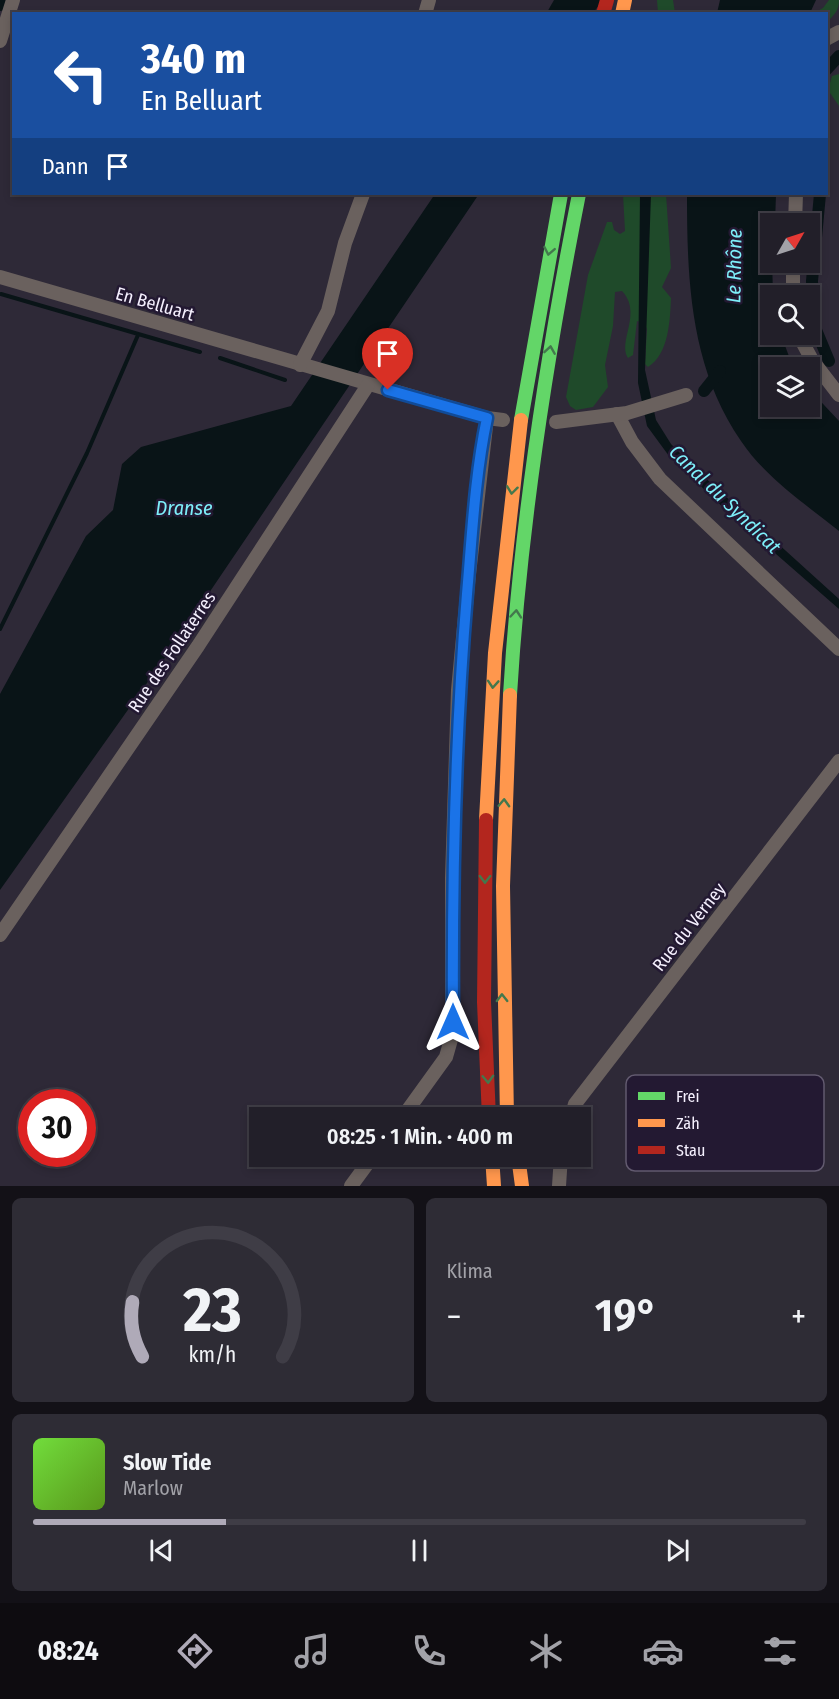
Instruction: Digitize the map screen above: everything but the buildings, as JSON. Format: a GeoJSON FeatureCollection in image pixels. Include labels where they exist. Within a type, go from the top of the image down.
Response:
{"type":"FeatureCollection","features":[{"type":"Feature","properties":{"kind":"highway"},"geometry":{"type":"LineString","coordinates":[[489,1107],[484,904],[495,653],[521,420],[561,195]]}},
{"type":"Feature","properties":{"kind":"highway"},"geometry":{"type":"LineString","coordinates":[[506,1107],[504,1056],[503,834],[516,606],[540,408],[579,195]]}},
{"type":"Feature","properties":{"kind":"highway"},"geometry":{"type":"LineString","coordinates":[[504,1056],[511,1107]]}},
{"type":"Feature","properties":{"kind":"highway"},"geometry":{"type":"LineString","coordinates":[[493,1167],[494,1186]]}},
{"type":"Feature","properties":{"kind":"highway"},"geometry":{"type":"LineString","coordinates":[[511,1167],[512,1186]]}},
{"type":"Feature","properties":{"kind":"highway"},"geometry":{"type":"LineString","coordinates":[[519,1167],[522,1186]]}},
{"type":"Feature","properties":{"kind":"street"},"geometry":{"type":"LineString","coordinates":[[0,41],[14,0]]}},
{"type":"Feature","properties":{"kind":"street"},"geometry":{"type":"LineString","coordinates":[[306,367],[328,311],[345,243],[363,195]]}},
{"type":"Feature","properties":{"kind":"street"},"geometry":{"type":"LineString","coordinates":[[795,213],[796,195]]}},
{"type":"Feature","properties":{"kind":"street","name":"En Belluart"},"geometry":{"type":"LineString","coordinates":[[0,277],[364,384]]}},
{"type":"Feature","properties":{"kind":"street"},"geometry":{"type":"LineString","coordinates":[[804,345],[812,360],[839,395]]}},
{"type":"Feature","properties":{"kind":"street"},"geometry":{"type":"LineString","coordinates":[[364,384],[487,418],[503,420]]}},
{"type":"Feature","properties":{"kind":"street","name":"Rue des Follaterres"},"geometry":{"type":"LineString","coordinates":[[0,935],[198,646],[364,384]]}},
{"type":"Feature","properties":{"kind":"street"},"geometry":{"type":"LineString","coordinates":[[556,422],[631,412],[686,395]]}},
{"type":"Feature","properties":{"kind":"street"},"geometry":{"type":"LineString","coordinates":[[617,414],[648,465],[666,486],[839,649]]}},
{"type":"Feature","properties":{"kind":"street"},"geometry":{"type":"LineString","coordinates":[[410,1107],[446,1057],[452,1036],[452,869],[458,690],[487,418]]}},
{"type":"Feature","properties":{"kind":"street","name":"Rue du Verney"},"geometry":{"type":"LineString","coordinates":[[574,1107],[839,761]]}},
{"type":"Feature","properties":{"kind":"street"},"geometry":{"type":"LineString","coordinates":[[351,1186],[365,1167]]}},
{"type":"Feature","properties":{"kind":"street"},"geometry":{"type":"LineString","coordinates":[[559,1186],[560,1167]]}},
{"type":"Feature","properties":{"kind":"green space"},"geometry":{"type":"Polygon","coordinates":[[[657,0],[673,0],[675,12],[658,12],[657,0]]]}},
{"type":"Feature","properties":{"kind":"green space"},"geometry":{"type":"Polygon","coordinates":[[[829,0],[839,0],[836,12],[828,21],[828,12],[816,12],[823,8],[829,0]]]}},
{"type":"Feature","properties":{"kind":"green space"},"geometry":{"type":"Polygon","coordinates":[[[839,74],[839,106],[828,90],[832,76],[839,74]]]}},
{"type":"Feature","properties":{"kind":"green space"},"geometry":{"type":"Polygon","coordinates":[[[623,195],[666,195],[671,268],[662,287],[671,298],[667,336],[660,354],[648,367],[645,364],[647,329],[644,323],[637,321],[633,355],[628,358],[625,344],[630,308],[622,291],[615,292],[613,326],[605,365],[608,387],[593,407],[576,410],[570,406],[566,397],[588,275],[607,222],[612,222],[614,230],[620,234],[625,231],[623,195]]]}},
{"type":"Feature","properties":{"kind":"water"},"geometry":{"type":"Polygon","coordinates":[[[554,0],[603,0],[594,12],[547,12],[554,0]]]}},
{"type":"Feature","properties":{"kind":"water"},"geometry":{"type":"Polygon","coordinates":[[[720,0],[816,0],[810,12],[717,12],[720,0]]]}},
{"type":"Feature","properties":{"kind":"water","name":"Dranse"},"geometry":{"type":"Polygon","coordinates":[[[434,195],[478,195],[169,652],[0,890],[0,694],[86,536],[113,510],[122,464],[141,447],[291,406],[434,195]]]}},
{"type":"Feature","properties":{"kind":"water","name":"Canal du Syndicat"},"geometry":{"type":"Polygon","coordinates":[[[640,195],[651,195],[645,370],[656,420],[671,444],[701,474],[839,599],[839,609],[728,512],[669,456],[647,426],[638,383],[640,195]]]}},
{"type":"Feature","properties":{"kind":"water","name":"Le Rhône"},"geometry":{"type":"Polygon","coordinates":[[[687,195],[776,195],[775,213],[760,213],[760,273],[772,273],[773,285],[760,285],[760,345],[785,345],[789,357],[760,357],[760,417],[820,417],[820,401],[839,421],[839,531],[786,489],[741,441],[724,413],[711,383],[695,322],[691,290],[687,195]]]}},
{"type":"Feature","properties":{"kind":"waterway"},"geometry":{"type":"LineString","coordinates":[[0,5],[2,0]]}},
{"type":"Feature","properties":{"kind":"waterway"},"geometry":{"type":"LineString","coordinates":[[828,68],[839,56]]}},
{"type":"Feature","properties":{"kind":"waterway"},"geometry":{"type":"LineString","coordinates":[[820,195],[812,281],[814,325],[829,361]]}},
{"type":"Feature","properties":{"kind":"waterway"},"geometry":{"type":"LineString","coordinates":[[1,294],[200,352]]}},
{"type":"Feature","properties":{"kind":"waterway"},"geometry":{"type":"LineString","coordinates":[[0,629],[87,453],[138,335]]}},
{"type":"Feature","properties":{"kind":"waterway"},"geometry":{"type":"LineString","coordinates":[[220,358],[285,380]]}},
{"type":"Feature","properties":{"kind":"waterway"},"geometry":{"type":"LineString","coordinates":[[704,391],[720,371]]}},
{"type":"Feature","properties":{"kind":"traffic: fast"},"geometry":{"type":"LineString","coordinates":[[521,420],[561,195]]}},
{"type":"Feature","properties":{"kind":"traffic: fast"},"geometry":{"type":"LineString","coordinates":[[510,695],[520,569],[536,443],[579,195]]}},
{"type":"Feature","properties":{"kind":"traffic: slow"},"geometry":{"type":"LineString","coordinates":[[622,12],[625,0]]}},
{"type":"Feature","properties":{"kind":"traffic: slow"},"geometry":{"type":"LineString","coordinates":[[486,820],[495,653],[521,420]]}},
{"type":"Feature","properties":{"kind":"traffic: slow"},"geometry":{"type":"LineString","coordinates":[[507,1107],[503,886],[510,695]]}},
{"type":"Feature","properties":{"kind":"traffic: slow"},"geometry":{"type":"LineString","coordinates":[[493,1167],[494,1186]]}},
{"type":"Feature","properties":{"kind":"traffic: slow"},"geometry":{"type":"LineString","coordinates":[[519,1167],[522,1186]]}},
{"type":"Feature","properties":{"kind":"traffic: jam"},"geometry":{"type":"LineString","coordinates":[[604,12],[607,0]]}},
{"type":"Feature","properties":{"kind":"traffic: jam"},"geometry":{"type":"LineString","coordinates":[[486,820],[484,1002],[489,1107]]}},
{"type":"Feature","properties":{"kind":"route"},"geometry":{"type":"LineString","coordinates":[[388,390],[487,418],[458,690],[452,879],[453,1022]]}}]}
